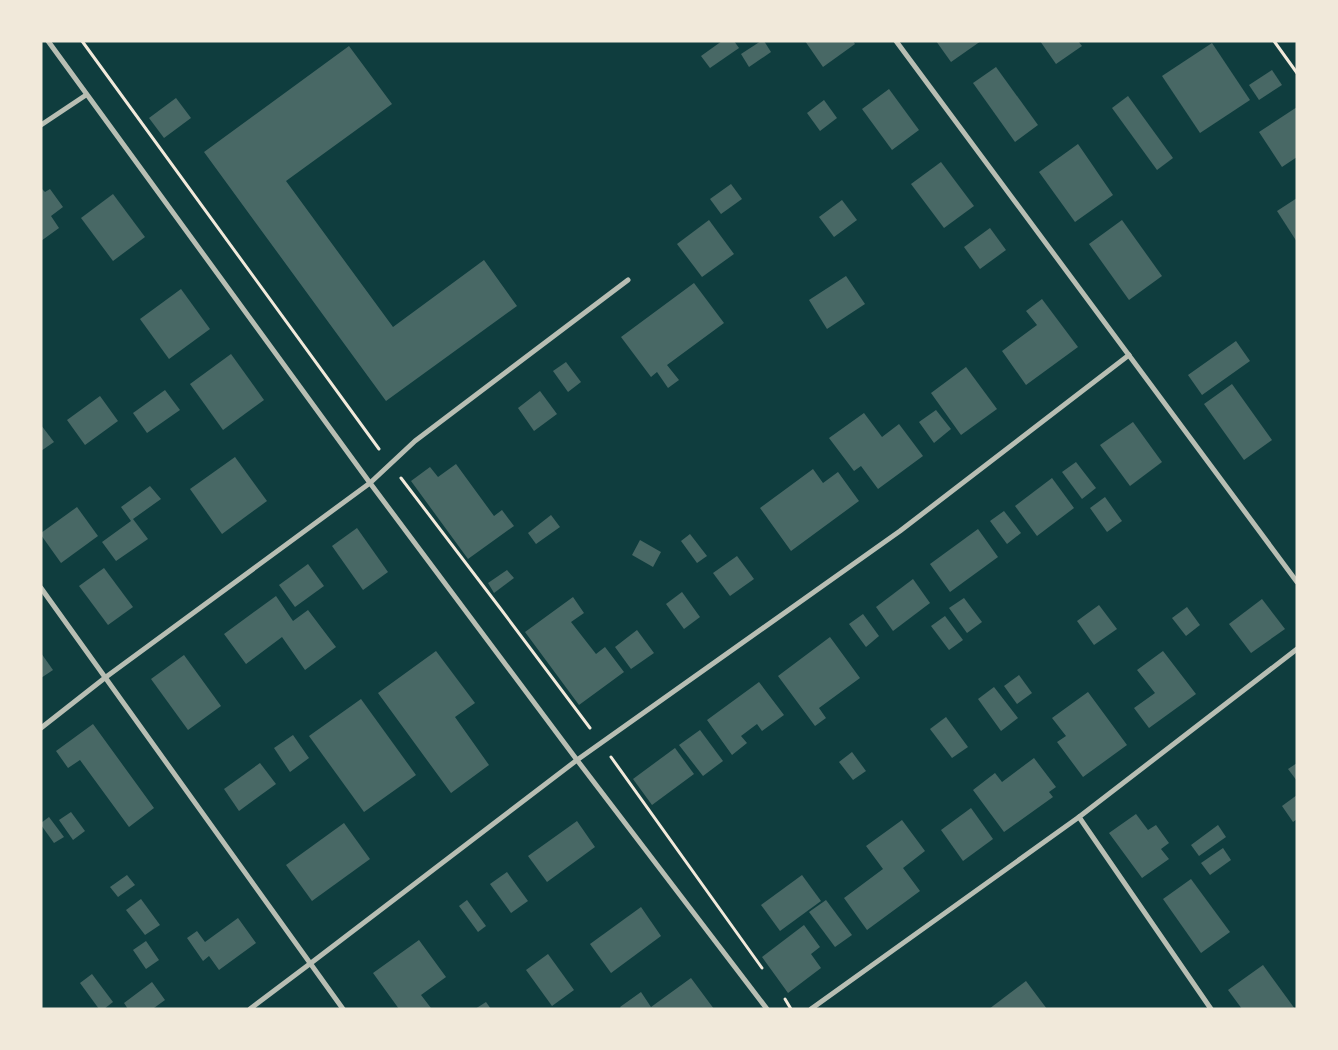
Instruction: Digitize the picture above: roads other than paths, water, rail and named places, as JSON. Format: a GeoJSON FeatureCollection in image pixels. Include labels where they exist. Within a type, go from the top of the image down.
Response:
{"type":"FeatureCollection","features":[{"type":"Feature","properties":{"kind":"street"},"geometry":{"type":"LineString","coordinates":[[48,41],[370,483],[577,760],[767,1009]]}},
{"type":"Feature","properties":{"kind":"street"},"geometry":{"type":"LineString","coordinates":[[896,41],[1297,582]]}},
{"type":"Feature","properties":{"kind":"street"},"geometry":{"type":"LineString","coordinates":[[41,125],[86,95]]}},
{"type":"Feature","properties":{"kind":"street"},"geometry":{"type":"LineString","coordinates":[[41,728],[106,677],[370,483],[415,440],[628,280]]}},
{"type":"Feature","properties":{"kind":"street"},"geometry":{"type":"LineString","coordinates":[[250,1009],[577,760],[900,530],[1129,355]]}},
{"type":"Feature","properties":{"kind":"street"},"geometry":{"type":"LineString","coordinates":[[41,588],[343,1009]]}},
{"type":"Feature","properties":{"kind":"street"},"geometry":{"type":"LineString","coordinates":[[811,1009],[1079,818],[1297,649]]}},
{"type":"Feature","properties":{"kind":"street"},"geometry":{"type":"LineString","coordinates":[[1079,818],[1211,1009]]}}]}
